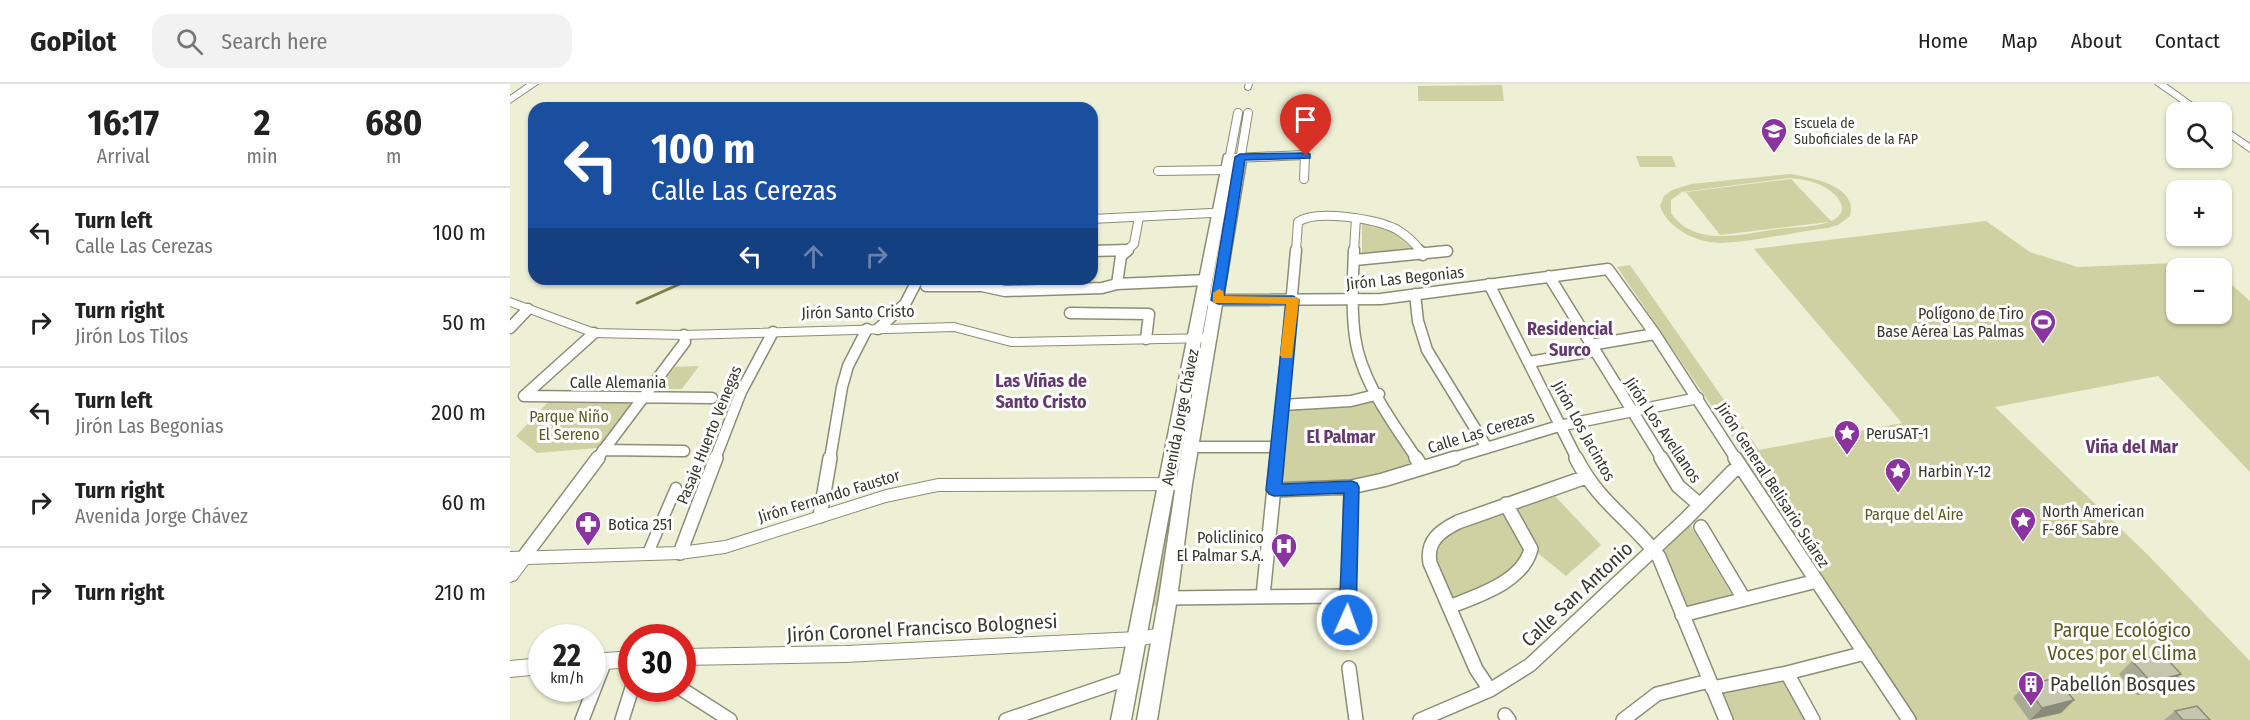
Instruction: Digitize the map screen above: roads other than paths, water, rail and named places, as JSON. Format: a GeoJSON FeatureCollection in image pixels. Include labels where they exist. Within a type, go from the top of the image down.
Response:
{"type":"FeatureCollection","features":[{"type":"Feature","properties":{"kind":"main road","name":"Avenida Jorge Chávez"},"geometry":{"type":"LineString","coordinates":[[1121,720],[1137,639],[1176,484],[1233,163]]}},
{"type":"Feature","properties":{"kind":"main road","name":"Avenida Jorge Chávez"},"geometry":{"type":"LineString","coordinates":[[1210,300],[1207,280],[1225,212]]}},
{"type":"Feature","properties":{"kind":"main road","name":"Avenida Jorge Chávez"},"geometry":{"type":"LineString","coordinates":[[1147,720],[1168,598],[1176,484],[1191,447],[1203,338]]}},
{"type":"Feature","properties":{"kind":"street"},"geometry":{"type":"LineString","coordinates":[[510,100],[533,84]]}},
{"type":"Feature","properties":{"kind":"street"},"geometry":{"type":"LineString","coordinates":[[2160,84],[2186,102]]}},
{"type":"Feature","properties":{"kind":"street","name":"Avenida Jorge Chávez"},"geometry":{"type":"LineString","coordinates":[[1233,163],[1238,113]]}},
{"type":"Feature","properties":{"kind":"street","name":"Avenida Jorge Chávez"},"geometry":{"type":"LineString","coordinates":[[1233,163],[1248,113]]}},
{"type":"Feature","properties":{"kind":"street"},"geometry":{"type":"LineString","coordinates":[[2232,136],[2250,149]]}},
{"type":"Feature","properties":{"kind":"street"},"geometry":{"type":"LineString","coordinates":[[1158,171],[1305,155],[1304,179]]}},
{"type":"Feature","properties":{"kind":"street"},"geometry":{"type":"LineString","coordinates":[[1098,219],[1225,212]]}},
{"type":"Feature","properties":{"kind":"street"},"geometry":{"type":"LineString","coordinates":[[1117,284],[1121,256],[1134,244],[1139,217]]}},
{"type":"Feature","properties":{"kind":"street"},"geometry":{"type":"LineString","coordinates":[[1263,596],[1293,300],[1298,222],[1307,217],[1356,218],[1392,228],[1419,247],[1423,255]]}},
{"type":"Feature","properties":{"kind":"street"},"geometry":{"type":"LineString","coordinates":[[1356,218],[1353,323],[1357,350],[1379,394],[1422,468]]}},
{"type":"Feature","properties":{"kind":"street"},"geometry":{"type":"LineString","coordinates":[[1098,251],[1127,250]]}},
{"type":"Feature","properties":{"kind":"street"},"geometry":{"type":"LineString","coordinates":[[1355,260],[1447,251]]}},
{"type":"Feature","properties":{"kind":"street","name":"Jirón Las Begonias"},"geometry":{"type":"LineString","coordinates":[[1210,300],[1354,300],[1608,269]]}},
{"type":"Feature","properties":{"kind":"street","name":"Jirón General Belisario Suárez"},"geometry":{"type":"LineString","coordinates":[[1608,269],[1655,334],[1740,468],[1910,720]]}},
{"type":"Feature","properties":{"kind":"street","name":"Jirón Los Avellanos"},"geometry":{"type":"LineString","coordinates":[[1549,276],[1678,486],[1701,505]]}},
{"type":"Feature","properties":{"kind":"street"},"geometry":{"type":"LineString","coordinates":[[967,285],[1005,291],[1102,288],[1117,284],[1207,280]]}},
{"type":"Feature","properties":{"kind":"street","name":"Jirón Los Jacintos"},"geometry":{"type":"LineString","coordinates":[[1489,284],[1586,477],[1609,506],[1653,548]]}},
{"type":"Feature","properties":{"kind":"street"},"geometry":{"type":"LineString","coordinates":[[820,516],[842,387],[848,366],[873,329],[905,304],[920,285]]}},
{"type":"Feature","properties":{"kind":"street"},"geometry":{"type":"LineString","coordinates":[[1415,294],[1418,321],[1427,350],[1487,448]]}},
{"type":"Feature","properties":{"kind":"street","name":"Jirón Santo Cristo"},"geometry":{"type":"LineString","coordinates":[[510,302],[594,333],[684,334],[954,327],[1011,342],[1203,338]]}},
{"type":"Feature","properties":{"kind":"street"},"geometry":{"type":"LineString","coordinates":[[510,328],[528,309]]}},
{"type":"Feature","properties":{"kind":"street"},"geometry":{"type":"LineString","coordinates":[[1070,313],[1149,314],[1146,339]]}},
{"type":"Feature","properties":{"kind":"street","name":"Pasaje Huerto Venegas"},"geometry":{"type":"LineString","coordinates":[[680,552],[741,392],[773,332]]}},
{"type":"Feature","properties":{"kind":"street","name":"Calle Alemania"},"geometry":{"type":"LineString","coordinates":[[594,333],[524,396],[712,398]]}},
{"type":"Feature","properties":{"kind":"street"},"geometry":{"type":"LineString","coordinates":[[510,575],[516,558],[603,450],[685,342],[684,334]]}},
{"type":"Feature","properties":{"kind":"street"},"geometry":{"type":"LineString","coordinates":[[1529,362],[1655,334]]}},
{"type":"Feature","properties":{"kind":"street"},"geometry":{"type":"LineString","coordinates":[[1282,405],[1351,401],[1379,394]]}},
{"type":"Feature","properties":{"kind":"street","name":"Calle Las Cerezas"},"geometry":{"type":"LineString","coordinates":[[1274,490],[1352,487],[1559,426],[1698,399]]}},
{"type":"Feature","properties":{"kind":"street"},"geometry":{"type":"LineString","coordinates":[[1191,447],[1278,447]]}},
{"type":"Feature","properties":{"kind":"street"},"geometry":{"type":"LineString","coordinates":[[603,450],[684,451]]}},
{"type":"Feature","properties":{"kind":"street","name":"Calle San Antonio"},"geometry":{"type":"LineString","coordinates":[[1420,720],[1490,690],[1530,664],[1701,505],[1733,471],[1740,468]]}},
{"type":"Feature","properties":{"kind":"street"},"geometry":{"type":"LineString","coordinates":[[1490,690],[1476,669],[1429,558],[1430,543],[1447,527],[1586,477]]}},
{"type":"Feature","properties":{"kind":"street","name":"Jirón Fernando Faustor"},"geometry":{"type":"LineString","coordinates":[[516,558],[680,552],[725,547],[886,496],[938,485],[1176,484]]}},
{"type":"Feature","properties":{"kind":"street"},"geometry":{"type":"LineString","coordinates":[[1347,644],[1352,487]]}},
{"type":"Feature","properties":{"kind":"street"},"geometry":{"type":"LineString","coordinates":[[648,553],[676,488]]}},
{"type":"Feature","properties":{"kind":"street"},"geometry":{"type":"LineString","coordinates":[[1449,607],[1473,599],[1526,564],[1531,549],[1506,504]]}},
{"type":"Feature","properties":{"kind":"street"},"geometry":{"type":"LineString","coordinates":[[1701,528],[1744,598]]}},
{"type":"Feature","properties":{"kind":"street"},"geometry":{"type":"LineString","coordinates":[[1653,548],[1726,720]]}},
{"type":"Feature","properties":{"kind":"street"},"geometry":{"type":"LineString","coordinates":[[1682,615],[1817,581]]}},
{"type":"Feature","properties":{"kind":"street"},"geometry":{"type":"LineString","coordinates":[[1168,598],[1348,596]]}},
{"type":"Feature","properties":{"kind":"street","name":"Jirón Coronel Francisco Bolognesi"},"geometry":{"type":"LineString","coordinates":[[696,657],[846,654],[1137,639],[1162,635]]}},
{"type":"Feature","properties":{"kind":"street"},"geometry":{"type":"LineString","coordinates":[[1623,720],[1657,694],[1787,673],[1865,653]]}},
{"type":"Feature","properties":{"kind":"street"},"geometry":{"type":"LineString","coordinates":[[510,669],[528,667]]}},
{"type":"Feature","properties":{"kind":"street"},"geometry":{"type":"LineString","coordinates":[[1349,668],[1356,720]]}},
{"type":"Feature","properties":{"kind":"street"},"geometry":{"type":"LineString","coordinates":[[1787,673],[1813,720]]}},
{"type":"Feature","properties":{"kind":"street"},"geometry":{"type":"LineString","coordinates":[[1006,720],[1129,678]]}},
{"type":"Feature","properties":{"kind":"street"},"geometry":{"type":"LineString","coordinates":[[696,698],[730,720]]}},
{"type":"Feature","properties":{"kind":"street"},"geometry":{"type":"LineString","coordinates":[[582,720],[587,702]]}},
{"type":"Feature","properties":{"kind":"street"},"geometry":{"type":"LineString","coordinates":[[622,720],[628,702]]}},
{"type":"Feature","properties":{"kind":"waterway"},"geometry":{"type":"LineString","coordinates":[[637,303],[678,285]]}},
{"type":"Feature","properties":{"kind":"place","name":"Escuela de Suboficiales de la FAP"},"geometry":{"type":"Point","coordinates":[1774,154]}},
{"type":"Feature","properties":{"kind":"place","name":"Polígono de Tiro Base Aérea Las Palmas"},"geometry":{"type":"Point","coordinates":[2043,345]}},
{"type":"Feature","properties":{"kind":"place","name":"PeruSAT-1"},"geometry":{"type":"Point","coordinates":[1847,456]}},
{"type":"Feature","properties":{"kind":"place","name":"Harbin Y-12"},"geometry":{"type":"Point","coordinates":[1898,494]}},
{"type":"Feature","properties":{"kind":"place","name":"North American F-86F Sabre"},"geometry":{"type":"Point","coordinates":[2023,543]}},
{"type":"Feature","properties":{"kind":"place","name":"Botica 251"},"geometry":{"type":"Point","coordinates":[588,547]}},
{"type":"Feature","properties":{"kind":"place","name":"Policlinico El Palmar S.A."},"geometry":{"type":"Point","coordinates":[1284,569]}},
{"type":"Feature","properties":{"kind":"place","name":"Pabellón Bosques"},"geometry":{"type":"Point","coordinates":[2031,707]}},
{"type":"Feature","properties":{"kind":"district","name":"Residencial Surco"},"geometry":{"type":"Point","coordinates":[1570,339]}},
{"type":"Feature","properties":{"kind":"district","name":"Las Viñas de Santo Cristo"},"geometry":{"type":"Point","coordinates":[1041,391]}},
{"type":"Feature","properties":{"kind":"district","name":"El Palmar"},"geometry":{"type":"Point","coordinates":[1341,437]}},
{"type":"Feature","properties":{"kind":"district","name":"Viña del Mar"},"geometry":{"type":"Point","coordinates":[2132,447]}},
{"type":"Feature","properties":{"kind":"park label","name":"Parque Niño El Sereno"},"geometry":{"type":"Point","coordinates":[569,425]}},
{"type":"Feature","properties":{"kind":"park label","name":"Parque del Aire"},"geometry":{"type":"Point","coordinates":[1914,514]}},
{"type":"Feature","properties":{"kind":"park label","name":"Parque Ecológico Voces por el Clima"},"geometry":{"type":"Point","coordinates":[2122,642]}}]}
